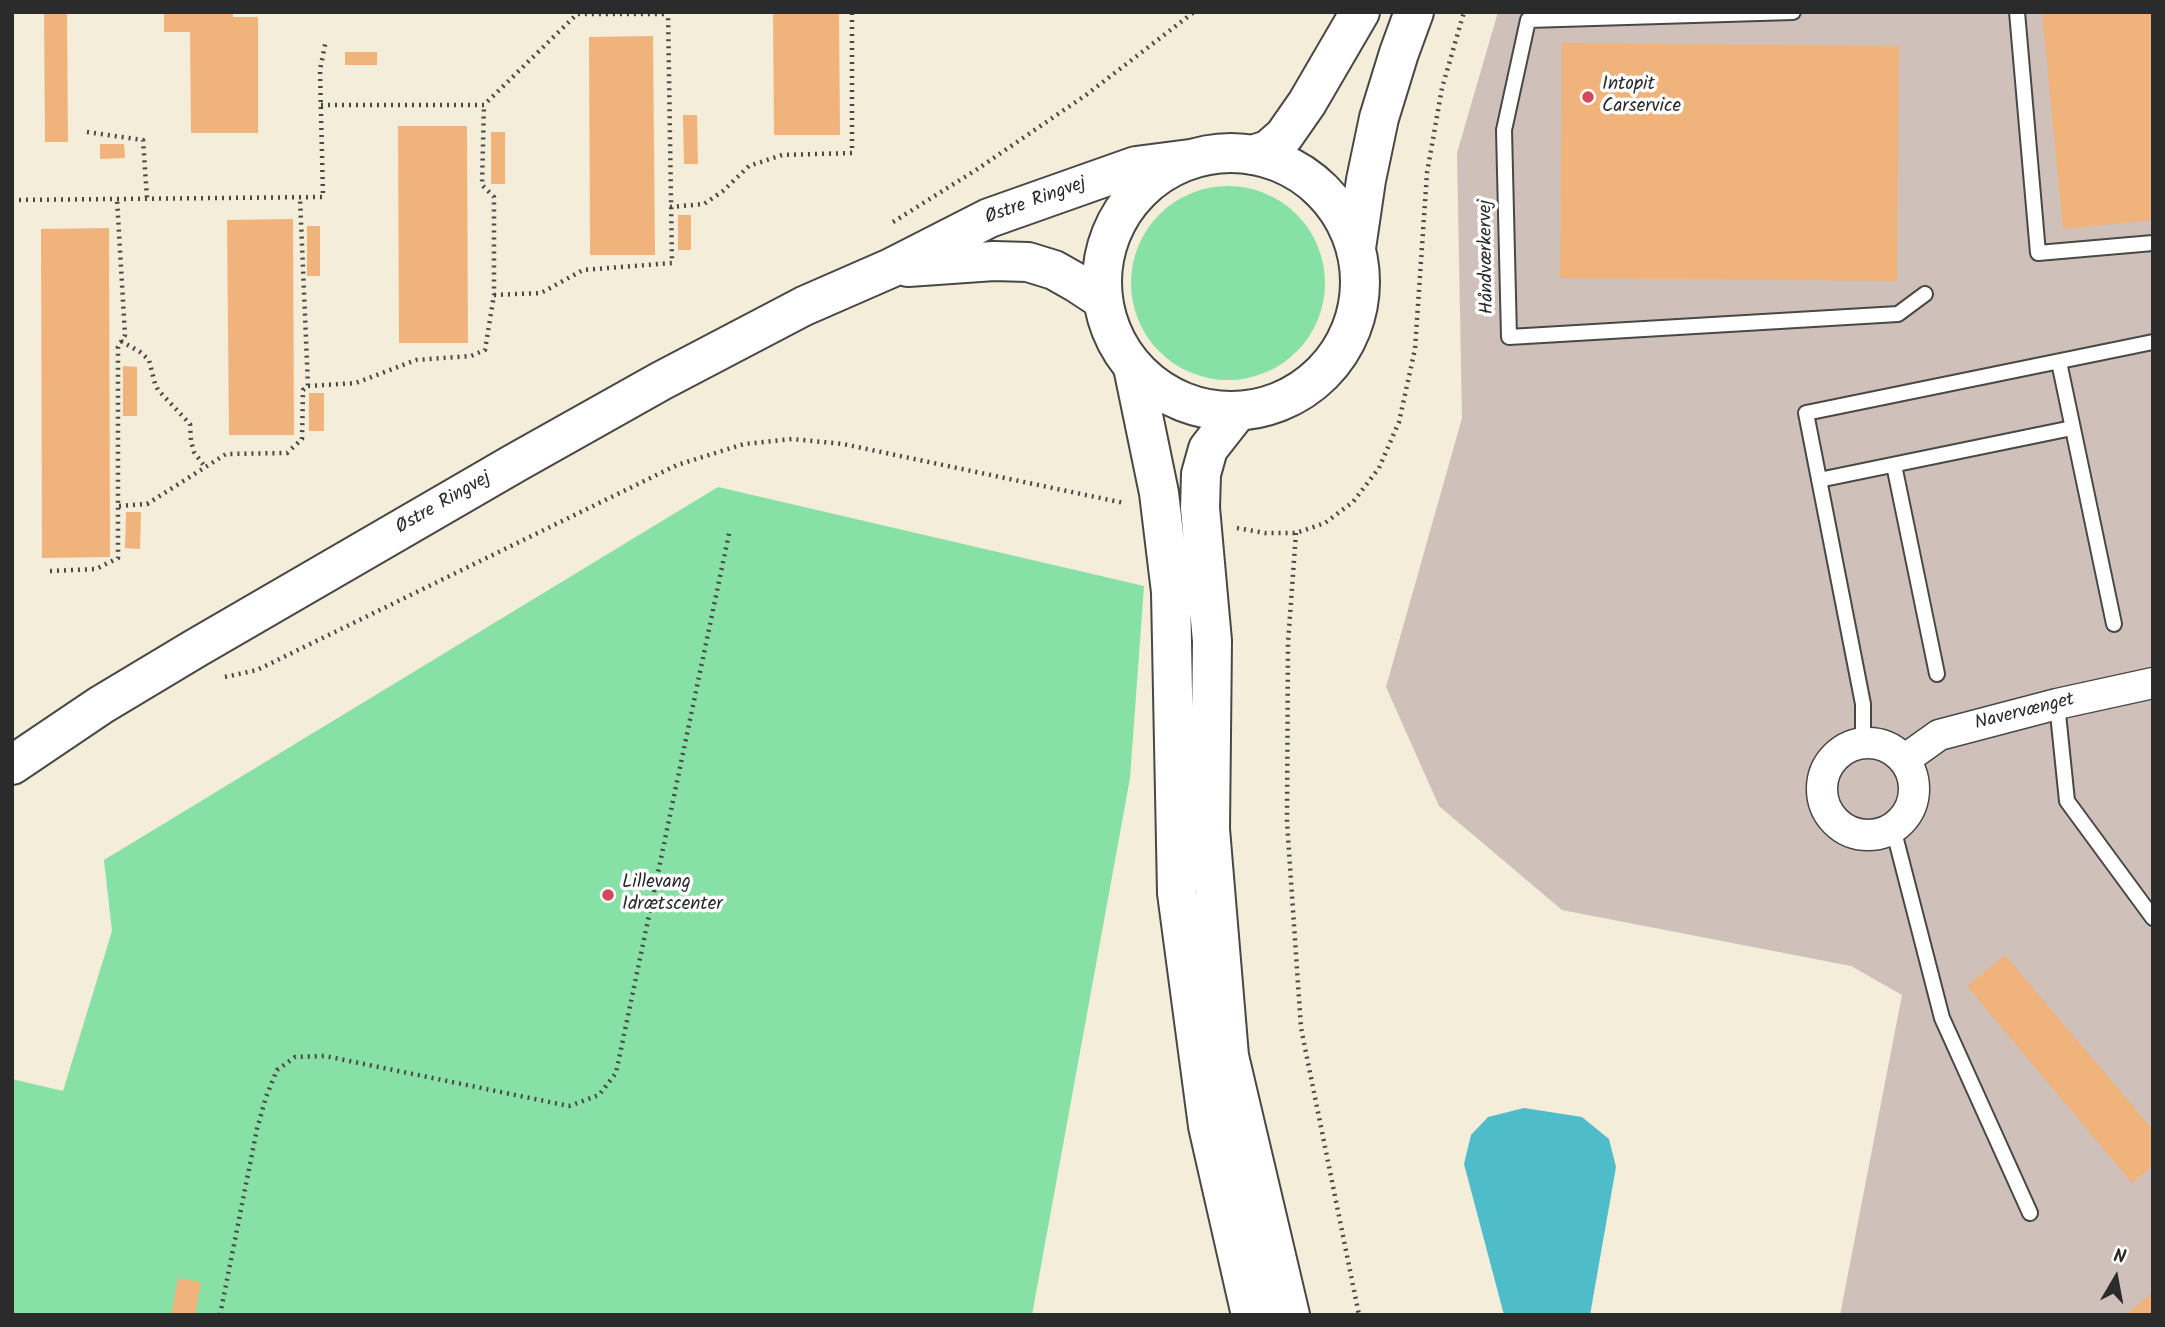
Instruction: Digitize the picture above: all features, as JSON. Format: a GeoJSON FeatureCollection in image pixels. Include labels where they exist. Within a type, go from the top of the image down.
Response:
{"type":"FeatureCollection","features":[{"type":"Feature","properties":{"kind":"main road"},"geometry":{"type":"LineString","coordinates":[[1252,155],[1268,150],[1284,136],[1307,103],[1360,12]]}},
{"type":"Feature","properties":{"kind":"main road"},"geometry":{"type":"LineString","coordinates":[[1356,248],[1366,180],[1380,118],[1414,12]]}},
{"type":"Feature","properties":{"kind":"main road","name":"Østre Ringvej"},"geometry":{"type":"LineString","coordinates":[[12,765],[101,705],[515,463],[661,381],[804,306],[891,268],[989,218],[1136,166],[1231,153],[1252,155]]}},
{"type":"Feature","properties":{"kind":"main road"},"geometry":{"type":"LineString","coordinates":[[1190,159],[1150,181],[1134,196],[1121,214],[1104,256],[1101,278],[1103,300],[1118,347],[1149,383],[1191,406],[1237,412],[1260,409],[1293,396],[1321,376],[1348,339],[1357,317],[1361,294],[1356,248],[1335,204],[1318,186],[1298,171],[1276,161],[1252,155]]}},
{"type":"Feature","properties":{"kind":"main road","name":"Østre Ringvej"},"geometry":{"type":"LineString","coordinates":[[891,268],[993,261],[1028,262],[1054,270],[1103,300]]}},
{"type":"Feature","properties":{"kind":"main road"},"geometry":{"type":"LineString","coordinates":[[1133,367],[1159,493],[1171,592],[1177,894],[1208,1126],[1251,1315]]}},
{"type":"Feature","properties":{"kind":"main road"},"geometry":{"type":"LineString","coordinates":[[1237,412],[1208,449],[1201,474],[1200,508],[1212,641],[1210,829],[1229,1056],[1290,1315]]}},
{"type":"Feature","properties":{"kind":"street","name":"Navervænget"},"geometry":{"type":"LineString","coordinates":[[1904,760],[1940,735],[2057,704],[2153,683]]}},
{"type":"Feature","properties":{"kind":"street"},"geometry":{"type":"LineString","coordinates":[[1863,743],[1878,744],[1892,750],[1904,760],[1914,789],[1912,804],[1905,817],[1893,828],[1879,834],[1864,835],[1849,831],[1827,812],[1822,797],[1822,783],[1835,757],[1848,748],[1863,743]]}},
{"type":"Feature","properties":{"kind":"lane","name":"Håndværkervej"},"geometry":{"type":"LineString","coordinates":[[1793,12],[1528,20],[1504,130],[1509,337],[1898,314],[1925,294]]}},
{"type":"Feature","properties":{"kind":"lane"},"geometry":{"type":"LineString","coordinates":[[2017,12],[2038,253],[2153,243]]}},
{"type":"Feature","properties":{"kind":"lane"},"geometry":{"type":"LineString","coordinates":[[1863,743],[1863,704],[1806,413],[2153,342]]}},
{"type":"Feature","properties":{"kind":"lane"},"geometry":{"type":"LineString","coordinates":[[2059,362],[2114,624]]}},
{"type":"Feature","properties":{"kind":"lane"},"geometry":{"type":"LineString","coordinates":[[1819,480],[2073,428]]}},
{"type":"Feature","properties":{"kind":"lane"},"geometry":{"type":"LineString","coordinates":[[1894,465],[1937,674]]}},
{"type":"Feature","properties":{"kind":"lane"},"geometry":{"type":"LineString","coordinates":[[2057,704],[2067,801],[2153,918]]}},
{"type":"Feature","properties":{"kind":"lane"},"geometry":{"type":"LineString","coordinates":[[1893,828],[1942,1018],[2030,1213]]}},
{"type":"Feature","properties":{"kind":"path"},"geometry":{"type":"LineString","coordinates":[[670,207],[704,204],[723,191],[749,166],[782,155],[852,153],[852,12]]}},
{"type":"Feature","properties":{"kind":"path"},"geometry":{"type":"LineString","coordinates":[[881,229],[976,170],[1075,103],[1194,12]]}},
{"type":"Feature","properties":{"kind":"path"},"geometry":{"type":"LineString","coordinates":[[1229,526],[1265,533],[1296,533],[1325,523],[1353,502],[1379,468],[1399,422],[1415,349],[1427,173],[1442,88],[1464,12]]}},
{"type":"Feature","properties":{"kind":"path"},"geometry":{"type":"LineString","coordinates":[[119,506],[147,505],[226,454],[287,453],[302,439],[303,390],[308,386],[356,383],[416,360],[471,356],[485,349],[494,295],[494,197],[482,185],[484,105],[577,14],[668,13],[671,263],[583,271],[541,293],[494,295]]}},
{"type":"Feature","properties":{"kind":"path"},"geometry":{"type":"LineString","coordinates":[[12,200],[323,197],[320,70],[326,40]]}},
{"type":"Feature","properties":{"kind":"path"},"geometry":{"type":"LineString","coordinates":[[321,105],[484,105]]}},
{"type":"Feature","properties":{"kind":"path"},"geometry":{"type":"LineString","coordinates":[[87,132],[143,140],[146,198]]}},
{"type":"Feature","properties":{"kind":"path"},"geometry":{"type":"LineString","coordinates":[[300,198],[308,386]]}},
{"type":"Feature","properties":{"kind":"path"},"geometry":{"type":"LineString","coordinates":[[50,571],[96,569],[118,558],[118,347],[125,335],[117,199]]}},
{"type":"Feature","properties":{"kind":"path"},"geometry":{"type":"LineString","coordinates":[[121,341],[149,360],[158,390],[190,424],[194,452],[205,467]]}},
{"type":"Feature","properties":{"kind":"path"},"geometry":{"type":"LineString","coordinates":[[218,679],[257,670],[677,465],[744,444],[792,439],[843,444],[1124,504]]}},
{"type":"Feature","properties":{"kind":"path"},"geometry":{"type":"LineString","coordinates":[[220,1315],[257,1129],[266,1097],[277,1070],[295,1057],[325,1056],[569,1106],[598,1095],[616,1073],[730,529]]}},
{"type":"Feature","properties":{"kind":"path"},"geometry":{"type":"LineString","coordinates":[[1296,533],[1288,643],[1287,822],[1301,1028],[1359,1315]]}},
{"type":"Feature","properties":{"kind":"shaded area"},"geometry":{"type":"Polygon","coordinates":[[[1498,12],[2153,12],[2153,1315],[1840,1315],[1902,995],[1851,966],[1562,910],[1439,806],[1386,687],[1462,418],[1457,153],[1498,12]]]}},
{"type":"Feature","properties":{"kind":"green space"},"geometry":{"type":"Polygon","coordinates":[[[1228,186],[1265,194],[1282,202],[1296,215],[1309,229],[1317,246],[1325,283],[1317,320],[1309,337],[1296,351],[1282,364],[1265,372],[1228,380],[1191,372],[1174,364],[1160,351],[1147,337],[1139,320],[1131,283],[1139,246],[1147,229],[1160,215],[1174,202],[1191,194],[1228,186]]]}},
{"type":"Feature","properties":{"kind":"green space","name":"Lillevang Idrætscenter"},"geometry":{"type":"Polygon","coordinates":[[[718,487],[1144,586],[1130,778],[1032,1315],[12,1315],[12,1079],[63,1091],[112,931],[104,860],[718,487]]]}},
{"type":"Feature","properties":{"kind":"water"},"geometry":{"type":"Polygon","coordinates":[[[1524,1108],[1582,1117],[1609,1139],[1616,1167],[1590,1315],[1504,1315],[1464,1164],[1471,1135],[1488,1117],[1524,1108]]]}},
{"type":"Feature","properties":{"kind":"building"},"geometry":{"type":"Polygon","coordinates":[[[44,12],[67,12],[68,142],[45,142],[44,12]]]}},
{"type":"Feature","properties":{"kind":"building"},"geometry":{"type":"Polygon","coordinates":[[[164,12],[233,12],[233,17],[258,17],[258,133],[191,133],[190,32],[164,32],[164,12]]]}},
{"type":"Feature","properties":{"kind":"building"},"geometry":{"type":"Polygon","coordinates":[[[773,12],[839,12],[840,135],[774,135],[773,12]]]}},
{"type":"Feature","properties":{"kind":"building"},"geometry":{"type":"Polygon","coordinates":[[[2042,12],[2153,12],[2153,220],[2063,229],[2042,12]]]}},
{"type":"Feature","properties":{"kind":"building"},"geometry":{"type":"Polygon","coordinates":[[[653,36],[655,255],[590,255],[589,37],[653,36]]]}},
{"type":"Feature","properties":{"kind":"building"},"geometry":{"type":"Polygon","coordinates":[[[1562,43],[1899,46],[1897,281],[1560,278],[1562,43]]]}},
{"type":"Feature","properties":{"kind":"building"},"geometry":{"type":"Polygon","coordinates":[[[345,52],[377,52],[377,65],[345,65],[345,52]]]}},
{"type":"Feature","properties":{"kind":"building"},"geometry":{"type":"Polygon","coordinates":[[[683,115],[697,115],[698,164],[684,164],[683,115]]]}},
{"type":"Feature","properties":{"kind":"building"},"geometry":{"type":"Polygon","coordinates":[[[398,126],[467,126],[468,343],[399,343],[398,126]]]}},
{"type":"Feature","properties":{"kind":"building"},"geometry":{"type":"Polygon","coordinates":[[[491,132],[505,132],[505,184],[491,184],[491,132]]]}},
{"type":"Feature","properties":{"kind":"building"},"geometry":{"type":"Polygon","coordinates":[[[100,144],[124,144],[125,158],[100,159],[100,144]]]}},
{"type":"Feature","properties":{"kind":"building"},"geometry":{"type":"Polygon","coordinates":[[[678,215],[691,215],[691,250],[678,250],[678,215]]]}},
{"type":"Feature","properties":{"kind":"building"},"geometry":{"type":"Polygon","coordinates":[[[293,219],[294,435],[229,435],[227,220],[293,219]]]}},
{"type":"Feature","properties":{"kind":"building"},"geometry":{"type":"Polygon","coordinates":[[[307,226],[320,226],[320,276],[307,276],[307,226]]]}},
{"type":"Feature","properties":{"kind":"building"},"geometry":{"type":"Polygon","coordinates":[[[109,228],[110,557],[42,558],[41,229],[109,228]]]}},
{"type":"Feature","properties":{"kind":"building"},"geometry":{"type":"Polygon","coordinates":[[[123,366],[137,367],[137,416],[123,416],[123,366]]]}},
{"type":"Feature","properties":{"kind":"building"},"geometry":{"type":"Polygon","coordinates":[[[309,393],[324,393],[324,431],[309,431],[309,393]]]}},
{"type":"Feature","properties":{"kind":"building"},"geometry":{"type":"Polygon","coordinates":[[[126,512],[141,512],[140,549],[125,548],[126,512]]]}},
{"type":"Feature","properties":{"kind":"building"},"geometry":{"type":"Polygon","coordinates":[[[2005,955],[2153,1130],[2153,1166],[2132,1183],[1967,986],[2005,955]]]}},
{"type":"Feature","properties":{"kind":"building"},"geometry":{"type":"Polygon","coordinates":[[[178,1278],[201,1282],[195,1315],[171,1315],[178,1278]]]}},
{"type":"Feature","properties":{"kind":"building"},"geometry":{"type":"Polygon","coordinates":[[[2153,1292],[2153,1315],[2125,1315],[2153,1292]]]}},
{"type":"Feature","properties":{"kind":"place","name":"Intopit Carservice"},"geometry":{"type":"Point","coordinates":[1588,97]}},
{"type":"Feature","properties":{"kind":"place","name":"Lillevang Idrætscenter"},"geometry":{"type":"Point","coordinates":[608,895]}}]}
